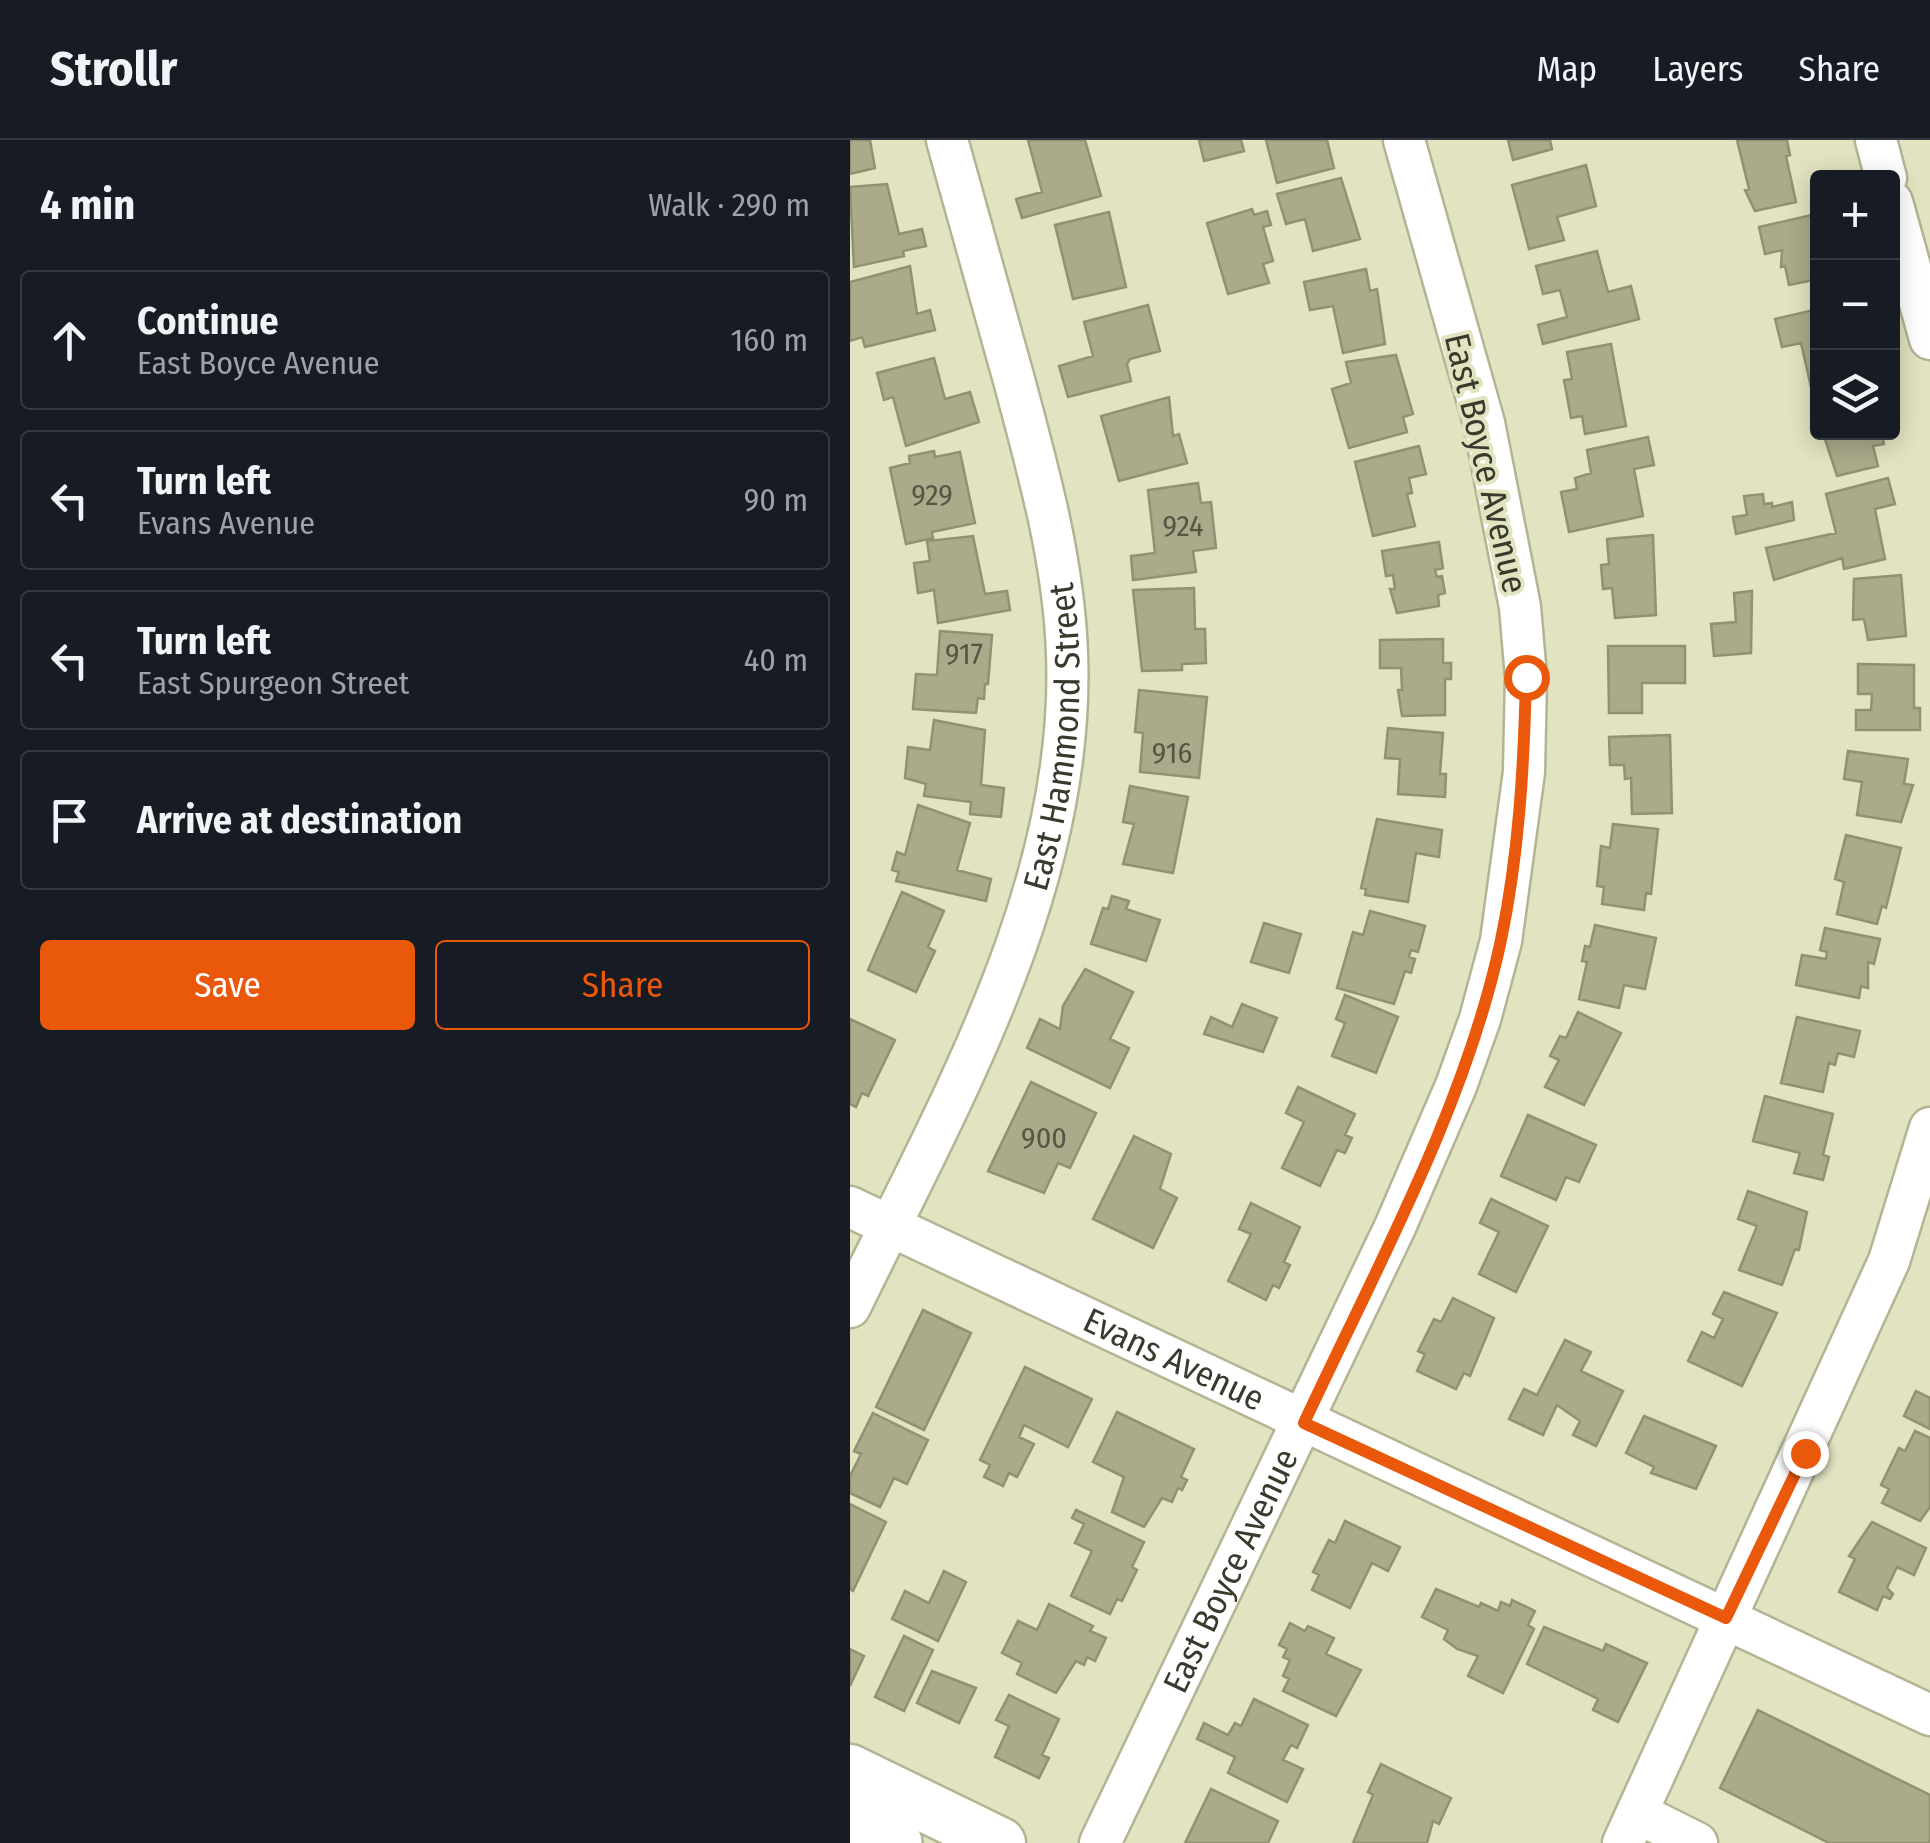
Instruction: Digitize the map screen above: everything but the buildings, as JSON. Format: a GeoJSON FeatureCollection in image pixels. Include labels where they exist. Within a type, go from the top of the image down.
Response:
{"type":"FeatureCollection","features":[{"type":"Feature","properties":{"kind":"highway"},"geometry":{"type":"LineString","coordinates":[[850,1820],[894,1843]]}},
{"type":"Feature","properties":{"kind":"main road"},"geometry":{"type":"LineString","coordinates":[[850,1770],[1000,1843]]}},
{"type":"Feature","properties":{"kind":"street","name":"East Hammond Street"},"geometry":{"type":"LineString","coordinates":[[850,1307],[1012,958],[1050,820],[1065,728],[1065,625],[1044,492],[947,140]]}},
{"type":"Feature","properties":{"kind":"street","name":"East Boyce Avenue"},"geometry":{"type":"LineString","coordinates":[[1100,1843],[1395,1227],[1480,1019],[1501,941],[1524,772],[1526,677],[1511,544],[1484,423],[1404,140]]}},
{"type":"Feature","properties":{"kind":"street"},"geometry":{"type":"LineString","coordinates":[[1876,140],[1884,170]]}},
{"type":"Feature","properties":{"kind":"street"},"geometry":{"type":"LineString","coordinates":[[1900,231],[1930,339]]}},
{"type":"Feature","properties":{"kind":"street"},"geometry":{"type":"LineString","coordinates":[[1698,1843],[1630,1828],[1889,1261],[1930,1128]]}},
{"type":"Feature","properties":{"kind":"street","name":"Evans Avenue"},"geometry":{"type":"LineString","coordinates":[[850,1207],[1930,1715]]}},
{"type":"Feature","properties":{"kind":"route"},"geometry":{"type":"LineString","coordinates":[[1526,677],[1524,772],[1514,864],[1501,941],[1480,1019],[1456,1086],[1395,1227],[1304,1423],[1726,1618],[1805,1453]]}}]}
